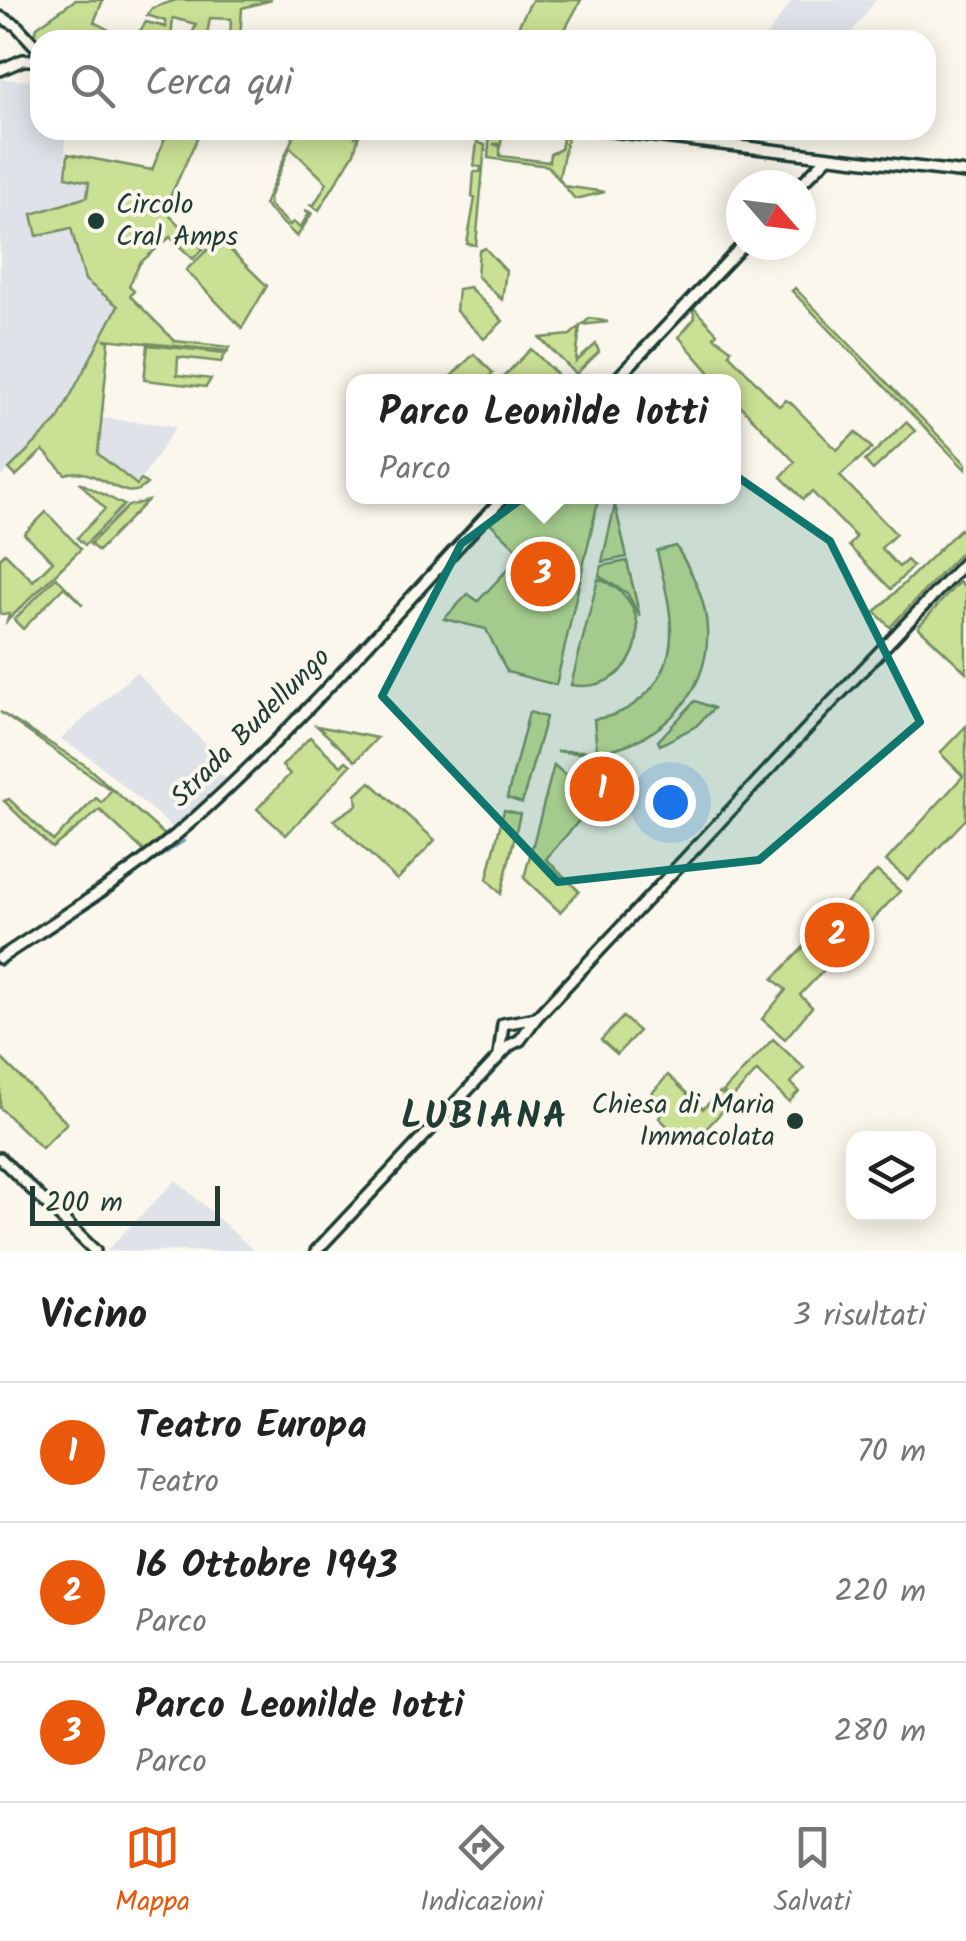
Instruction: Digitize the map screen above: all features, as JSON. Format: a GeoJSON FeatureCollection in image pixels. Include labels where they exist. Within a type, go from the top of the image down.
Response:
{"type":"FeatureCollection","features":[{"type":"Feature","properties":{"kind":"street"},"geometry":{"type":"LineString","coordinates":[[0,17],[16,25],[30,43]]}},
{"type":"Feature","properties":{"kind":"street"},"geometry":{"type":"LineString","coordinates":[[15,63],[24,52],[24,38]]}},
{"type":"Feature","properties":{"kind":"street"},"geometry":{"type":"LineString","coordinates":[[0,70],[30,61]]}},
{"type":"Feature","properties":{"kind":"street"},"geometry":{"type":"LineString","coordinates":[[687,140],[966,176]]}},
{"type":"Feature","properties":{"kind":"street"},"geometry":{"type":"LineString","coordinates":[[815,170],[828,157]]}},
{"type":"Feature","properties":{"kind":"street"},"geometry":{"type":"LineString","coordinates":[[620,374],[729,260]]}},
{"type":"Feature","properties":{"kind":"street","name":"Strada Budellungo"},"geometry":{"type":"LineString","coordinates":[[0,958],[152,854],[192,820],[253,763],[497,504]]}},
{"type":"Feature","properties":{"kind":"street"},"geometry":{"type":"LineString","coordinates":[[506,1044],[518,1043],[522,1033],[966,561]]}},
{"type":"Feature","properties":{"kind":"street"},"geometry":{"type":"LineString","coordinates":[[316,1251],[498,1058],[506,1044],[501,1026],[536,1018]]}},
{"type":"Feature","properties":{"kind":"street"},"geometry":{"type":"LineString","coordinates":[[516,1023],[522,1033]]}},
{"type":"Feature","properties":{"kind":"street"},"geometry":{"type":"LineString","coordinates":[[0,1158],[96,1251]]}},
{"type":"Feature","properties":{"kind":"highlighted area"},"geometry":{"type":"Polygon","coordinates":[[[641,410],[830,541],[920,722],[759,860],[558,882],[382,696],[461,544],[641,410]]]}},
{"type":"Feature","properties":{"kind":"shaded area"},"geometry":{"type":"Polygon","coordinates":[[[792,0],[876,0],[854,30],[771,30],[792,0]]]}},
{"type":"Feature","properties":{"kind":"shaded area"},"geometry":{"type":"Polygon","coordinates":[[[0,79],[30,80],[30,140],[65,140],[66,176],[89,182],[87,197],[38,236],[71,228],[85,280],[118,306],[57,421],[0,478],[0,79]]]}},
{"type":"Feature","properties":{"kind":"shaded area"},"geometry":{"type":"Polygon","coordinates":[[[101,418],[176,426],[138,485],[98,454],[101,418]]]}},
{"type":"Feature","properties":{"kind":"shaded area"},"geometry":{"type":"Polygon","coordinates":[[[136,672],[223,762],[216,769],[227,780],[173,828],[92,759],[61,739],[136,672]]]}},
{"type":"Feature","properties":{"kind":"shaded area"},"geometry":{"type":"Polygon","coordinates":[[[176,1180],[254,1251],[106,1251],[176,1180]]]}},
{"type":"Feature","properties":{"kind":"green space"},"geometry":{"type":"Polygon","coordinates":[[[75,0],[103,0],[94,22],[109,30],[36,30],[75,0]]]}},
{"type":"Feature","properties":{"kind":"green space"},"geometry":{"type":"Polygon","coordinates":[[[176,0],[272,0],[242,8],[241,30],[230,30],[231,19],[210,18],[208,30],[194,30],[196,24],[173,18],[172,30],[141,30],[146,22],[166,27],[165,21],[147,15],[152,8],[176,0]]]}},
{"type":"Feature","properties":{"kind":"green space"},"geometry":{"type":"Polygon","coordinates":[[[532,0],[581,0],[564,30],[516,30],[532,0]]]}},
{"type":"Feature","properties":{"kind":"green space"},"geometry":{"type":"Polygon","coordinates":[[[164,140],[196,140],[164,210],[203,249],[193,259],[170,237],[140,263],[129,286],[134,291],[130,296],[175,341],[230,347],[228,351],[104,339],[109,341],[98,454],[137,485],[141,480],[147,484],[138,490],[119,489],[89,474],[65,474],[43,450],[16,476],[9,469],[57,421],[118,306],[85,280],[71,228],[37,236],[32,214],[87,197],[89,182],[66,177],[68,154],[152,170],[164,140]]]}},
{"type":"Feature","properties":{"kind":"green space"},"geometry":{"type":"Polygon","coordinates":[[[292,140],[358,140],[354,153],[319,210],[309,204],[314,205],[327,183],[290,147],[269,198],[270,206],[290,225],[293,222],[300,228],[309,213],[305,210],[312,213],[297,237],[264,205],[292,140]]]}},
{"type":"Feature","properties":{"kind":"green space"},"geometry":{"type":"Polygon","coordinates":[[[489,140],[501,140],[501,144],[493,144],[500,146],[500,156],[549,162],[550,154],[561,149],[563,140],[567,140],[559,178],[563,184],[548,166],[488,158],[489,140]]]}},
{"type":"Feature","properties":{"kind":"green space"},"geometry":{"type":"Polygon","coordinates":[[[477,142],[485,145],[476,245],[467,244],[475,198],[474,172],[480,172],[481,167],[474,166],[477,142]]]}},
{"type":"Feature","properties":{"kind":"green space"},"geometry":{"type":"Polygon","coordinates":[[[564,186],[605,192],[575,199],[564,186]]]}},
{"type":"Feature","properties":{"kind":"green space"},"geometry":{"type":"Polygon","coordinates":[[[219,239],[267,286],[242,328],[186,270],[219,239]]]}},
{"type":"Feature","properties":{"kind":"green space"},"geometry":{"type":"Polygon","coordinates":[[[485,248],[506,271],[502,300],[477,276],[479,251],[485,248]]]}},
{"type":"Feature","properties":{"kind":"green space"},"geometry":{"type":"Polygon","coordinates":[[[469,287],[503,321],[484,339],[456,311],[458,289],[469,287]]]}},
{"type":"Feature","properties":{"kind":"green space"},"geometry":{"type":"Polygon","coordinates":[[[795,288],[966,464],[966,470],[792,291],[795,288]]]}},
{"type":"Feature","properties":{"kind":"green space"},"geometry":{"type":"Polygon","coordinates":[[[691,305],[717,333],[714,337],[731,349],[729,354],[779,406],[786,400],[791,403],[837,450],[856,432],[872,448],[840,476],[896,534],[881,548],[899,567],[907,560],[913,566],[891,589],[849,546],[856,537],[812,492],[803,499],[781,477],[795,462],[741,406],[741,374],[711,374],[679,337],[695,318],[691,305]]]}},
{"type":"Feature","properties":{"kind":"green space"},"geometry":{"type":"Polygon","coordinates":[[[590,318],[608,322],[582,325],[590,318]]]}},
{"type":"Feature","properties":{"kind":"green space"},"geometry":{"type":"Polygon","coordinates":[[[580,327],[576,362],[596,344],[599,352],[576,374],[540,338],[570,335],[580,327]]]}},
{"type":"Feature","properties":{"kind":"green space"},"geometry":{"type":"Polygon","coordinates":[[[148,345],[226,353],[221,362],[178,357],[177,375],[211,379],[206,387],[144,380],[148,345]]]}},
{"type":"Feature","properties":{"kind":"green space"},"geometry":{"type":"Polygon","coordinates":[[[531,349],[557,374],[506,374],[531,349]]]}},
{"type":"Feature","properties":{"kind":"green space"},"geometry":{"type":"Polygon","coordinates":[[[474,354],[493,373],[492,374],[453,374],[474,354]]]}},
{"type":"Feature","properties":{"kind":"green space"},"geometry":{"type":"Polygon","coordinates":[[[906,422],[915,431],[873,470],[865,461],[906,422]]]}},
{"type":"Feature","properties":{"kind":"green space"},"geometry":{"type":"Polygon","coordinates":[[[79,482],[124,505],[85,545],[77,538],[105,509],[79,482]]]}},
{"type":"Feature","properties":{"kind":"green space"},"geometry":{"type":"Polygon","coordinates":[[[147,501],[98,551],[90,544],[128,506],[147,501]]]}},
{"type":"Feature","properties":{"kind":"green space"},"geometry":{"type":"Polygon","coordinates":[[[504,504],[597,504],[556,685],[507,672],[486,629],[444,619],[468,594],[478,601],[522,554],[488,521],[504,504]]]}},
{"type":"Feature","properties":{"kind":"green space"},"geometry":{"type":"Polygon","coordinates":[[[615,505],[627,557],[602,562],[615,505]]]}},
{"type":"Feature","properties":{"kind":"green space"},"geometry":{"type":"Polygon","coordinates":[[[46,512],[81,549],[7,621],[9,614],[0,614],[0,558],[5,553],[33,581],[53,561],[24,534],[46,512]]]}},
{"type":"Feature","properties":{"kind":"green space"},"geometry":{"type":"Polygon","coordinates":[[[960,529],[966,536],[966,547],[890,627],[875,612],[960,529]]]}},
{"type":"Feature","properties":{"kind":"green space"},"geometry":{"type":"Polygon","coordinates":[[[676,546],[695,580],[706,618],[706,649],[699,677],[685,702],[666,722],[642,738],[616,748],[587,753],[557,751],[597,751],[594,719],[626,709],[657,681],[666,664],[671,628],[657,551],[676,546]]]}},
{"type":"Feature","properties":{"kind":"green space"},"geometry":{"type":"Polygon","coordinates":[[[627,561],[640,617],[627,593],[599,576],[601,566],[627,561]]]}},
{"type":"Feature","properties":{"kind":"green space"},"geometry":{"type":"Polygon","coordinates":[[[56,577],[83,605],[64,587],[23,629],[14,620],[56,577]]]}},
{"type":"Feature","properties":{"kind":"green space"},"geometry":{"type":"Polygon","coordinates":[[[598,579],[619,590],[632,606],[636,644],[628,662],[614,676],[595,685],[571,685],[598,579]]]}},
{"type":"Feature","properties":{"kind":"green space"},"geometry":{"type":"Polygon","coordinates":[[[959,582],[966,589],[966,672],[918,627],[959,582]]]}},
{"type":"Feature","properties":{"kind":"green space"},"geometry":{"type":"Polygon","coordinates":[[[695,701],[714,708],[696,726],[660,745],[658,741],[695,701]]]}},
{"type":"Feature","properties":{"kind":"green space"},"geometry":{"type":"Polygon","coordinates":[[[0,712],[85,765],[166,836],[145,852],[100,810],[52,848],[4,801],[9,799],[53,841],[96,798],[102,803],[111,790],[0,712]]]}},
{"type":"Feature","properties":{"kind":"green space"},"geometry":{"type":"Polygon","coordinates":[[[529,712],[546,717],[522,803],[507,798],[529,712]]]}},
{"type":"Feature","properties":{"kind":"green space"},"geometry":{"type":"Polygon","coordinates":[[[317,726],[377,738],[355,761],[317,726]]]}},
{"type":"Feature","properties":{"kind":"green space"},"geometry":{"type":"Polygon","coordinates":[[[966,726],[966,819],[908,880],[886,861],[963,776],[940,753],[966,726]]]}},
{"type":"Feature","properties":{"kind":"green space"},"geometry":{"type":"Polygon","coordinates":[[[310,737],[341,766],[346,761],[351,765],[286,835],[257,809],[290,774],[282,766],[310,737]]]}},
{"type":"Feature","properties":{"kind":"green space"},"geometry":{"type":"Polygon","coordinates":[[[554,765],[583,790],[577,798],[589,809],[546,859],[579,891],[560,912],[524,878],[554,765]]]}},
{"type":"Feature","properties":{"kind":"green space"},"geometry":{"type":"Polygon","coordinates":[[[370,782],[435,840],[397,880],[334,820],[357,805],[356,795],[370,782]]]}},
{"type":"Feature","properties":{"kind":"green space"},"geometry":{"type":"Polygon","coordinates":[[[504,810],[520,814],[501,894],[487,879],[504,810]]]}},
{"type":"Feature","properties":{"kind":"green space"},"geometry":{"type":"Polygon","coordinates":[[[877,871],[900,891],[800,995],[812,1007],[785,1039],[762,1019],[786,990],[773,979],[877,871]]]}},
{"type":"Feature","properties":{"kind":"green space"},"geometry":{"type":"Polygon","coordinates":[[[623,1017],[639,1031],[617,1054],[601,1040],[623,1017]]]}},
{"type":"Feature","properties":{"kind":"green space"},"geometry":{"type":"Polygon","coordinates":[[[773,1039],[804,1068],[791,1083],[799,1091],[789,1102],[757,1071],[731,1099],[723,1092],[773,1039]]]}},
{"type":"Feature","properties":{"kind":"green space"},"geometry":{"type":"Polygon","coordinates":[[[0,1057],[67,1123],[42,1148],[0,1108],[0,1057]]]}},
{"type":"Feature","properties":{"kind":"green space"},"geometry":{"type":"Polygon","coordinates":[[[668,1075],[703,1109],[720,1092],[731,1102],[689,1147],[659,1118],[667,1108],[652,1093],[668,1075]]]}},
{"type":"Feature","properties":{"kind":"waterway"},"geometry":{"type":"LineString","coordinates":[[0,966],[184,841]]}},
{"type":"Feature","properties":{"kind":"place","name":"Circolo Cral Amps"},"geometry":{"type":"Point","coordinates":[96,221]}},
{"type":"Feature","properties":{"kind":"place","name":"Parco Leonilde Iotti"},"geometry":{"type":"Point","coordinates":[543,574]}},
{"type":"Feature","properties":{"kind":"place","name":"Teatro Europa"},"geometry":{"type":"Point","coordinates":[602,789]}},
{"type":"Feature","properties":{"kind":"place","name":"16 Ottobre 1943"},"geometry":{"type":"Point","coordinates":[837,935]}},
{"type":"Feature","properties":{"kind":"place","name":"Chiesa di Maria Immacolata"},"geometry":{"type":"Point","coordinates":[795,1121]}},
{"type":"Feature","properties":{"kind":"district","name":"LUBIANA"},"geometry":{"type":"Point","coordinates":[485,1118]}}]}
